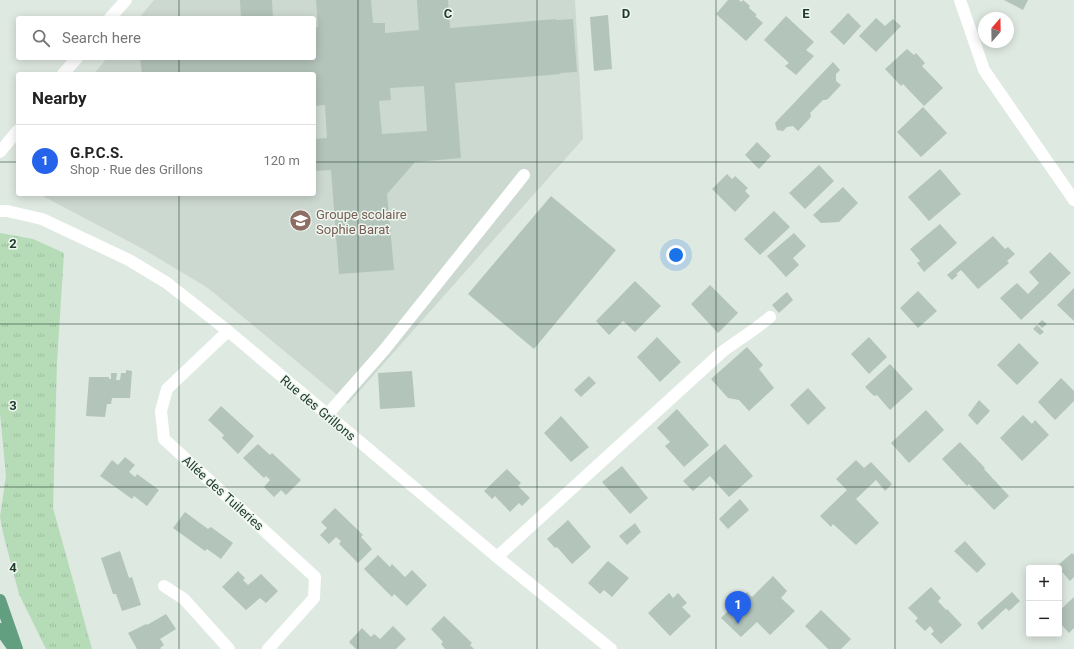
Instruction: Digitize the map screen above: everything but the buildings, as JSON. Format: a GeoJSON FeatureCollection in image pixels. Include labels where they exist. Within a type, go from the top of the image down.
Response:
{"type":"FeatureCollection","features":[{"type":"Feature","properties":{"kind":"main road"},"geometry":{"type":"LineString","coordinates":[[0,600],[17,649]]}},
{"type":"Feature","properties":{"kind":"main road"},"geometry":{"type":"LineString","coordinates":[[0,629],[14,649]]}},
{"type":"Feature","properties":{"kind":"street"},"geometry":{"type":"LineString","coordinates":[[112,16],[126,0]]}},
{"type":"Feature","properties":{"kind":"street"},"geometry":{"type":"LineString","coordinates":[[960,0],[984,70],[1074,200]]}},
{"type":"Feature","properties":{"kind":"street"},"geometry":{"type":"LineString","coordinates":[[66,72],[74,60]]}},
{"type":"Feature","properties":{"kind":"street"},"geometry":{"type":"LineString","coordinates":[[0,152],[16,132]]}},
{"type":"Feature","properties":{"kind":"street"},"geometry":{"type":"LineString","coordinates":[[327,415],[385,349],[524,176]]}},
{"type":"Feature","properties":{"kind":"street","name":"Rue des Grillons"},"geometry":{"type":"LineString","coordinates":[[0,211],[7,211],[42,219],[129,260],[167,283],[228,331],[497,557],[611,649]]}},
{"type":"Feature","properties":{"kind":"street"},"geometry":{"type":"LineString","coordinates":[[497,557],[722,352],[770,317]]}},
{"type":"Feature","properties":{"kind":"street","name":"Allée des Tuileries"},"geometry":{"type":"LineString","coordinates":[[228,331],[167,389],[161,411],[164,439],[315,577],[314,598],[268,649]]}},
{"type":"Feature","properties":{"kind":"street"},"geometry":{"type":"LineString","coordinates":[[164,586],[184,599],[229,649]]}},
{"type":"Feature","properties":{"kind":"shaded area","name":"Groupe scolaire Sophie Barat"},"geometry":{"type":"Polygon","coordinates":[[[154,0],[575,0],[583,139],[348,404],[208,288],[143,249],[43,196],[316,196],[316,72],[96,72],[105,60],[316,60],[316,16],[141,16],[154,0]]]}},
{"type":"Feature","properties":{"kind":"green space"},"geometry":{"type":"Polygon","coordinates":[[[0,233],[33,239],[64,253],[57,362],[53,508],[92,649],[46,649],[19,594],[3,533],[0,517],[6,476],[0,413],[0,233]]]}},
{"type":"Feature","properties":{"kind":"place","name":"Groupe scolaire Sophie Barat"},"geometry":{"type":"Point","coordinates":[300,221]}},
{"type":"Feature","properties":{"kind":"place","name":"G.P.C.S."},"geometry":{"type":"Point","coordinates":[738,624]}}]}
